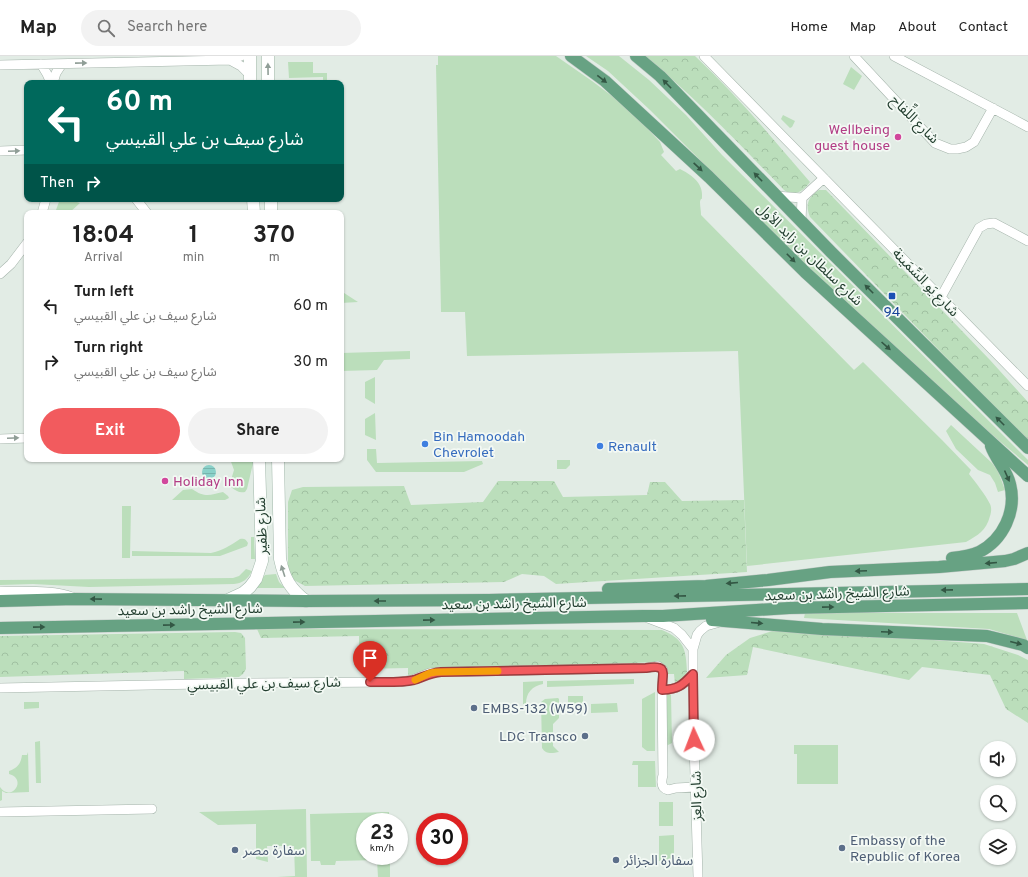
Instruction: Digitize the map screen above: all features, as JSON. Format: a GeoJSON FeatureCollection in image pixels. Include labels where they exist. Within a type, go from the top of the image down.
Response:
{"type":"FeatureCollection","features":[{"type":"Feature","properties":{"kind":"main road"},"geometry":{"type":"LineString","coordinates":[[250,56],[250,79]]}},
{"type":"Feature","properties":{"kind":"main road"},"geometry":{"type":"LineString","coordinates":[[268,56],[268,80]]}},
{"type":"Feature","properties":{"kind":"main road","name":"شارع سلطان بن زايد الأول"},"geometry":{"type":"LineString","coordinates":[[571,56],[611,86],[709,177],[805,272],[1028,476]]}},
{"type":"Feature","properties":{"kind":"main road","name":"شارع سلطان بن زايد الأول"},"geometry":{"type":"LineString","coordinates":[[636,56],[660,76],[776,196],[1028,448]]}},
{"type":"Feature","properties":{"kind":"main road"},"geometry":{"type":"LineString","coordinates":[[913,568],[929,562],[968,556],[979,552],[993,542],[1004,529],[1011,508],[1012,496],[1007,474],[995,456],[989,441]]}},
{"type":"Feature","properties":{"kind":"main road","name":"شارع ظفير"},"geometry":{"type":"LineString","coordinates":[[228,600],[243,593],[250,587],[256,579],[262,561],[259,462]]}},
{"type":"Feature","properties":{"kind":"main road","name":"شارع ظفير"},"geometry":{"type":"LineString","coordinates":[[278,462],[280,559],[282,570],[288,583],[299,596],[306,601]]}},
{"type":"Feature","properties":{"kind":"main road"},"geometry":{"type":"LineString","coordinates":[[489,600],[557,590],[706,586],[830,572],[913,568],[1005,561],[1028,553]]}},
{"type":"Feature","properties":{"kind":"main road","name":"شارع الشيخ راشد بن سعيد"},"geometry":{"type":"LineString","coordinates":[[0,601],[75,599],[306,601],[489,600],[1028,589]]}},
{"type":"Feature","properties":{"kind":"main road","name":"شارع الشيخ راشد بن سعيد"},"geometry":{"type":"LineString","coordinates":[[0,628],[663,616],[789,608],[1028,603]]}},
{"type":"Feature","properties":{"kind":"main road"},"geometry":{"type":"LineString","coordinates":[[663,616],[727,620],[822,629],[987,636],[1023,645],[1028,648]]}},
{"type":"Feature","properties":{"kind":"street"},"geometry":{"type":"LineString","coordinates":[[230,60],[241,56]]}},
{"type":"Feature","properties":{"kind":"street","name":"شارع يَو السِّمَينة"},"geometry":{"type":"LineString","coordinates":[[704,56],[1028,386]]}},
{"type":"Feature","properties":{"kind":"street","name":"شارع اللِّفاح"},"geometry":{"type":"LineString","coordinates":[[854,56],[935,143],[950,149],[966,148],[974,142],[993,108]]}},
{"type":"Feature","properties":{"kind":"street"},"geometry":{"type":"LineString","coordinates":[[894,56],[1028,127]]}},
{"type":"Feature","properties":{"kind":"street"},"geometry":{"type":"LineString","coordinates":[[0,65],[42,64],[52,60],[62,64],[213,58],[230,60],[241,66],[250,79]]}},
{"type":"Feature","properties":{"kind":"street"},"geometry":{"type":"LineString","coordinates":[[42,64],[50,80]]}},
{"type":"Feature","properties":{"kind":"street"},"geometry":{"type":"LineString","coordinates":[[53,80],[62,64]]}},
{"type":"Feature","properties":{"kind":"street"},"geometry":{"type":"LineString","coordinates":[[0,151],[24,150]]}},
{"type":"Feature","properties":{"kind":"street"},"geometry":{"type":"LineString","coordinates":[[801,221],[802,198],[824,178]]}},
{"type":"Feature","properties":{"kind":"street"},"geometry":{"type":"LineString","coordinates":[[776,196],[802,198]]}},
{"type":"Feature","properties":{"kind":"street"},"geometry":{"type":"LineString","coordinates":[[138,202],[145,210]]}},
{"type":"Feature","properties":{"kind":"street"},"geometry":{"type":"LineString","coordinates":[[941,297],[979,228],[986,224],[994,223],[1028,241]]}},
{"type":"Feature","properties":{"kind":"street"},"geometry":{"type":"LineString","coordinates":[[0,274],[11,264],[24,247]]}},
{"type":"Feature","properties":{"kind":"street"},"geometry":{"type":"LineString","coordinates":[[0,439],[24,438]]}},
{"type":"Feature","properties":{"kind":"street"},"geometry":{"type":"LineString","coordinates":[[0,591],[54,592],[65,594],[75,599]]}},
{"type":"Feature","properties":{"kind":"street"},"geometry":{"type":"LineString","coordinates":[[643,616],[674,628],[682,635],[693,649]]}},
{"type":"Feature","properties":{"kind":"street","name":"شارع العِز"},"geometry":{"type":"LineString","coordinates":[[698,875],[693,709],[693,649],[697,635],[700,631],[706,626],[727,620]]}},
{"type":"Feature","properties":{"kind":"street","name":"شارع سيف بن علي القبيسي"},"geometry":{"type":"LineString","coordinates":[[0,688],[251,683],[400,682],[412,680],[430,673],[441,672],[646,668],[656,671],[662,685]]}},
{"type":"Feature","properties":{"kind":"street"},"geometry":{"type":"LineString","coordinates":[[693,674],[680,686],[672,690],[662,685],[664,775],[669,785],[676,788],[695,787]]}},
{"type":"Feature","properties":{"kind":"street"},"geometry":{"type":"LineString","coordinates":[[0,812],[152,809]]}},
{"type":"Feature","properties":{"kind":"green space"},"geometry":{"type":"Polygon","coordinates":[[[438,56],[556,56],[628,108],[660,142],[664,152],[661,155],[676,171],[680,169],[684,171],[692,176],[698,183],[702,191],[702,199],[700,202],[701,215],[854,370],[863,362],[971,470],[969,474],[986,496],[991,507],[990,516],[984,529],[978,535],[966,542],[747,566],[738,351],[467,356],[465,312],[441,312],[436,65],[438,65],[438,56]]]}},
{"type":"Feature","properties":{"kind":"green space"},"geometry":{"type":"Polygon","coordinates":[[[586,56],[619,56],[649,80],[686,115],[722,155],[1028,460],[1028,465],[959,407],[885,341],[742,203],[650,110],[608,71],[586,56]]]}},
{"type":"Feature","properties":{"kind":"green space"},"geometry":{"type":"Polygon","coordinates":[[[644,56],[695,56],[725,86],[810,182],[804,189],[796,193],[789,193],[784,190],[699,104],[644,56]]]}},
{"type":"Feature","properties":{"kind":"green space"},"geometry":{"type":"Polygon","coordinates":[[[288,62],[313,62],[313,73],[327,73],[327,80],[323,80],[323,77],[289,78],[288,62]]]}},
{"type":"Feature","properties":{"kind":"green space"},"geometry":{"type":"Polygon","coordinates":[[[851,67],[862,76],[854,90],[843,84],[851,67]]]}},
{"type":"Feature","properties":{"kind":"green space"},"geometry":{"type":"Polygon","coordinates":[[[783,115],[795,121],[792,127],[790,128],[781,119],[783,115]]]}},
{"type":"Feature","properties":{"kind":"green space"},"geometry":{"type":"Polygon","coordinates":[[[819,190],[826,190],[990,360],[1028,402],[1028,442],[810,217],[808,213],[808,202],[812,195],[819,190]]]}},
{"type":"Feature","properties":{"kind":"green space"},"geometry":{"type":"Polygon","coordinates":[[[59,202],[80,203],[72,210],[56,210],[59,202]]]}},
{"type":"Feature","properties":{"kind":"green space"},"geometry":{"type":"Polygon","coordinates":[[[344,293],[358,302],[344,303],[344,293]]]}},
{"type":"Feature","properties":{"kind":"green space"},"geometry":{"type":"Polygon","coordinates":[[[410,351],[410,359],[384,360],[377,370],[344,371],[344,353],[410,351]]]}},
{"type":"Feature","properties":{"kind":"green space"},"geometry":{"type":"Polygon","coordinates":[[[375,377],[375,404],[365,398],[365,382],[375,377]]]}},
{"type":"Feature","properties":{"kind":"green space"},"geometry":{"type":"Polygon","coordinates":[[[375,413],[376,440],[365,435],[365,419],[375,413]]]}},
{"type":"Feature","properties":{"kind":"green space"},"geometry":{"type":"Polygon","coordinates":[[[951,425],[992,463],[998,471],[1005,490],[998,492],[990,475],[978,470],[956,449],[946,431],[951,425]]]}},
{"type":"Feature","properties":{"kind":"green space"},"geometry":{"type":"Polygon","coordinates":[[[367,449],[376,449],[377,463],[482,461],[483,464],[464,472],[376,472],[367,460],[367,449]]]}},
{"type":"Feature","properties":{"kind":"green space"},"geometry":{"type":"Polygon","coordinates":[[[557,460],[570,460],[570,465],[566,469],[557,469],[557,460]]]}},
{"type":"Feature","properties":{"kind":"green space"},"geometry":{"type":"Polygon","coordinates":[[[231,462],[253,462],[245,492],[238,491],[231,487],[231,480],[234,470],[231,462]]]}},
{"type":"Feature","properties":{"kind":"green space"},"geometry":{"type":"Polygon","coordinates":[[[498,481],[554,481],[563,497],[647,495],[650,482],[665,482],[682,501],[744,500],[747,572],[556,584],[544,576],[522,574],[504,582],[305,586],[294,580],[288,569],[288,502],[292,490],[303,487],[404,486],[411,505],[483,502],[498,481]]]}},
{"type":"Feature","properties":{"kind":"green space"},"geometry":{"type":"Polygon","coordinates":[[[192,489],[204,495],[223,492],[229,498],[225,500],[172,500],[183,490],[192,489]]]}},
{"type":"Feature","properties":{"kind":"green space"},"geometry":{"type":"Polygon","coordinates":[[[122,506],[131,506],[130,558],[122,558],[122,506]]]}},
{"type":"Feature","properties":{"kind":"green space"},"geometry":{"type":"Polygon","coordinates":[[[251,537],[254,537],[255,559],[251,559],[251,537]]]}},
{"type":"Feature","properties":{"kind":"green space"},"geometry":{"type":"Polygon","coordinates":[[[240,539],[246,540],[248,543],[247,546],[220,556],[132,556],[132,551],[211,553],[230,546],[240,539]]]}},
{"type":"Feature","properties":{"kind":"green space"},"geometry":{"type":"Polygon","coordinates":[[[246,569],[252,571],[249,576],[243,582],[234,584],[89,587],[33,584],[0,585],[0,580],[233,578],[239,576],[246,569]]]}},
{"type":"Feature","properties":{"kind":"green space"},"geometry":{"type":"Polygon","coordinates":[[[276,574],[279,582],[285,588],[255,588],[265,575],[276,574]]]}},
{"type":"Feature","properties":{"kind":"green space"},"geometry":{"type":"Polygon","coordinates":[[[805,613],[1017,613],[1027,640],[989,629],[804,618],[805,613]]]}},
{"type":"Feature","properties":{"kind":"green space"},"geometry":{"type":"Polygon","coordinates":[[[782,628],[984,644],[1018,655],[1028,660],[1028,723],[1006,709],[990,675],[922,667],[909,680],[753,647],[747,675],[706,678],[726,655],[750,638],[782,628]]]}},
{"type":"Feature","properties":{"kind":"green space"},"geometry":{"type":"Polygon","coordinates":[[[257,629],[662,630],[675,637],[682,646],[686,657],[687,672],[681,680],[675,684],[674,674],[667,674],[664,665],[658,662],[500,668],[408,675],[408,668],[359,669],[359,636],[261,638],[257,629]]]}},
{"type":"Feature","properties":{"kind":"green space"},"geometry":{"type":"Polygon","coordinates":[[[241,633],[245,638],[246,669],[239,677],[184,679],[184,671],[0,677],[0,636],[241,633]]]}},
{"type":"Feature","properties":{"kind":"green space"},"geometry":{"type":"Polygon","coordinates":[[[634,679],[634,684],[547,687],[547,681],[634,679]]]}},
{"type":"Feature","properties":{"kind":"green space"},"geometry":{"type":"Polygon","coordinates":[[[543,681],[543,684],[536,686],[528,693],[526,704],[523,704],[523,682],[543,681]]]}},
{"type":"Feature","properties":{"kind":"green space"},"geometry":{"type":"Polygon","coordinates":[[[666,691],[671,695],[672,743],[658,750],[666,691]]]}},
{"type":"Feature","properties":{"kind":"green space"},"geometry":{"type":"Polygon","coordinates":[[[655,692],[655,751],[647,751],[642,747],[642,699],[655,692]]]}},
{"type":"Feature","properties":{"kind":"green space"},"geometry":{"type":"Polygon","coordinates":[[[568,696],[583,696],[583,710],[568,710],[568,696]]]}},
{"type":"Feature","properties":{"kind":"green space"},"geometry":{"type":"Polygon","coordinates":[[[558,698],[559,718],[553,724],[553,746],[559,752],[550,753],[546,752],[542,748],[541,702],[545,699],[558,698]]]}},
{"type":"Feature","properties":{"kind":"green space"},"geometry":{"type":"Polygon","coordinates":[[[24,702],[39,702],[39,708],[24,709],[24,702]]]}},
{"type":"Feature","properties":{"kind":"green space"},"geometry":{"type":"Polygon","coordinates":[[[617,703],[618,712],[591,713],[591,704],[617,703]]]}},
{"type":"Feature","properties":{"kind":"green space"},"geometry":{"type":"Polygon","coordinates":[[[40,741],[41,783],[36,783],[35,742],[40,741]]]}},
{"type":"Feature","properties":{"kind":"green space"},"geometry":{"type":"Polygon","coordinates":[[[794,745],[838,745],[838,784],[797,784],[797,754],[794,754],[794,745]]]}},
{"type":"Feature","properties":{"kind":"green space"},"geometry":{"type":"Polygon","coordinates":[[[28,752],[29,792],[6,793],[2,791],[2,800],[0,801],[0,787],[4,791],[9,792],[16,788],[17,780],[9,774],[9,771],[17,767],[20,763],[22,755],[27,755],[28,752]]]}},
{"type":"Feature","properties":{"kind":"green space"},"geometry":{"type":"Polygon","coordinates":[[[633,761],[655,761],[656,787],[638,787],[638,765],[632,765],[633,761]]]}},
{"type":"Feature","properties":{"kind":"green space"},"geometry":{"type":"Polygon","coordinates":[[[659,802],[673,802],[673,826],[659,826],[659,802]]]}},
{"type":"Feature","properties":{"kind":"green space"},"geometry":{"type":"Polygon","coordinates":[[[306,809],[307,877],[277,877],[295,876],[294,846],[267,846],[268,862],[256,859],[256,824],[218,825],[199,812],[306,809]]]}},
{"type":"Feature","properties":{"kind":"green space"},"geometry":{"type":"Polygon","coordinates":[[[389,812],[356,813],[356,861],[336,861],[335,865],[321,865],[320,861],[311,861],[310,814],[389,812]]]}},
{"type":"Feature","properties":{"kind":"green space"},"geometry":{"type":"Polygon","coordinates":[[[674,835],[674,861],[659,861],[659,836],[674,835]]]}},
{"type":"Feature","properties":{"kind":"green space"},"geometry":{"type":"Polygon","coordinates":[[[377,865],[390,865],[390,877],[378,877],[377,865]]]}},
{"type":"Feature","properties":{"kind":"water"},"geometry":{"type":"Polygon","coordinates":[[[206,465],[212,465],[216,469],[216,475],[212,479],[206,479],[202,475],[202,469],[206,465]]]}},
{"type":"Feature","properties":{"kind":"slow traffic"},"geometry":{"type":"LineString","coordinates":[[415,680],[430,673],[436,672],[498,671]]}},
{"type":"Feature","properties":{"kind":"place","name":"Wellbeing guest house"},"geometry":{"type":"Point","coordinates":[898,137]}},
{"type":"Feature","properties":{"kind":"place","name":"94"},"geometry":{"type":"Point","coordinates":[892,296]}},
{"type":"Feature","properties":{"kind":"place","name":"Bin Hamoodah Chevrolet"},"geometry":{"type":"Point","coordinates":[425,444]}},
{"type":"Feature","properties":{"kind":"place","name":"Renault"},"geometry":{"type":"Point","coordinates":[600,446]}},
{"type":"Feature","properties":{"kind":"place","name":"Holiday Inn"},"geometry":{"type":"Point","coordinates":[165,481]}},
{"type":"Feature","properties":{"kind":"place","name":"EMBS-132 (W59)"},"geometry":{"type":"Point","coordinates":[474,708]}},
{"type":"Feature","properties":{"kind":"place","name":"LDC Transco"},"geometry":{"type":"Point","coordinates":[585,736]}},
{"type":"Feature","properties":{"kind":"place","name":"Embassy of the Republic of Korea"},"geometry":{"type":"Point","coordinates":[842,848]}},
{"type":"Feature","properties":{"kind":"place","name":"سفارة مصر"},"geometry":{"type":"Point","coordinates":[235,850]}},
{"type":"Feature","properties":{"kind":"place","name":"سفارة الجزائر"},"geometry":{"type":"Point","coordinates":[616,860]}},
{"type":"Feature","properties":{"kind":"route"},"geometry":{"type":"LineString","coordinates":[[370,682],[400,682],[416,679],[436,672],[646,668],[658,666],[663,672],[662,690],[672,690],[680,686],[693,674],[694,740]]}}]}
